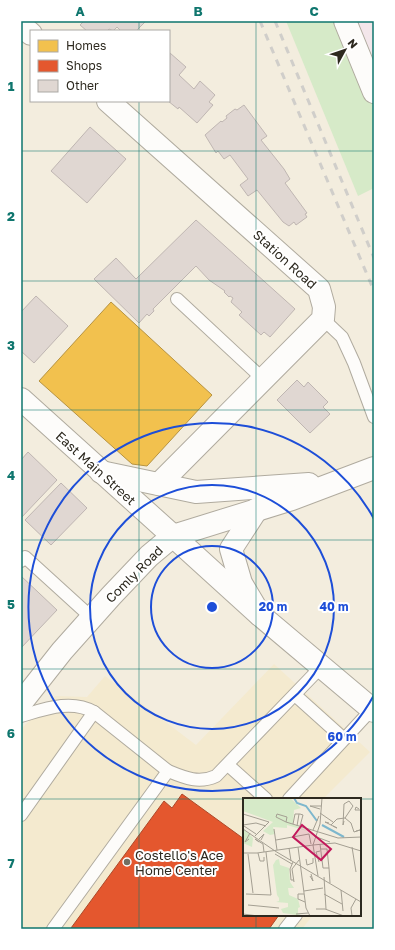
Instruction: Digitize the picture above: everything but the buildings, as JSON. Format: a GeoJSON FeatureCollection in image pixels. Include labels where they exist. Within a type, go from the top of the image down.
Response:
{"type":"FeatureCollection","features":[{"type":"Feature","properties":{"kind":"main road"},"geometry":{"type":"LineString","coordinates":[[344,21],[374,92]]}},
{"type":"Feature","properties":{"kind":"main road"},"geometry":{"type":"LineString","coordinates":[[21,25],[30,33]]}},
{"type":"Feature","properties":{"kind":"main road","name":"Station Road"},"geometry":{"type":"LineString","coordinates":[[109,102],[319,289],[324,307],[323,319]]}},
{"type":"Feature","properties":{"kind":"main road"},"geometry":{"type":"LineString","coordinates":[[159,484],[323,319]]}},
{"type":"Feature","properties":{"kind":"main road","name":"East Main Street"},"geometry":{"type":"LineString","coordinates":[[21,399],[260,615],[373,710]]}},
{"type":"Feature","properties":{"kind":"main road","name":"Comly Road"},"geometry":{"type":"LineString","coordinates":[[22,704],[92,618],[148,556],[172,536],[292,499],[374,468]]}},
{"type":"Feature","properties":{"kind":"main road"},"geometry":{"type":"LineString","coordinates":[[101,472],[196,492],[342,481]]}},
{"type":"Feature","properties":{"kind":"main road"},"geometry":{"type":"LineString","coordinates":[[257,509],[231,549],[241,583],[260,615]]}},
{"type":"Feature","properties":{"kind":"lane"},"geometry":{"type":"LineString","coordinates":[[177,299],[263,379]]}},
{"type":"Feature","properties":{"kind":"lane"},"geometry":{"type":"LineString","coordinates":[[323,319],[342,337],[354,363],[374,417]]}},
{"type":"Feature","properties":{"kind":"lane"},"geometry":{"type":"LineString","coordinates":[[21,561],[25,557],[92,618]]}},
{"type":"Feature","properties":{"kind":"lane"},"geometry":{"type":"LineString","coordinates":[[22,704],[79,705],[94,712],[168,771],[194,780],[208,780],[216,776],[228,765],[322,666]]}},
{"type":"Feature","properties":{"kind":"lane"},"geometry":{"type":"LineString","coordinates":[[295,695],[344,739]]}},
{"type":"Feature","properties":{"kind":"lane"},"geometry":{"type":"LineString","coordinates":[[290,798],[373,710]]}},
{"type":"Feature","properties":{"kind":"lane"},"geometry":{"type":"LineString","coordinates":[[21,815],[94,712]]}},
{"type":"Feature","properties":{"kind":"lane"},"geometry":{"type":"LineString","coordinates":[[228,765],[265,798]]}},
{"type":"Feature","properties":{"kind":"lane"},"geometry":{"type":"LineString","coordinates":[[53,929],[168,771]]}},
{"type":"Feature","properties":{"kind":"lane"},"geometry":{"type":"LineString","coordinates":[[285,929],[295,916]]}},
{"type":"Feature","properties":{"kind":"shaded area"},"geometry":{"type":"Polygon","coordinates":[[[342,21],[374,21],[374,101],[342,21]]]}},
{"type":"Feature","properties":{"kind":"shaded area"},"geometry":{"type":"Polygon","coordinates":[[[274,664],[370,752],[324,798],[243,798],[243,916],[312,916],[302,929],[21,929],[21,729],[55,696],[87,697],[105,676],[196,745],[274,664]]]}},
{"type":"Feature","properties":{"kind":"green space"},"geometry":{"type":"Polygon","coordinates":[[[286,21],[342,21],[374,101],[374,188],[358,196],[286,21]]]}},
{"type":"Feature","properties":{"kind":"railway"},"geometry":{"type":"LineString","coordinates":[[260,21],[374,291]]}},
{"type":"Feature","properties":{"kind":"railway"},"geometry":{"type":"LineString","coordinates":[[275,21],[374,258]]}},
{"type":"Feature","properties":{"kind":"place","name":"Costello's Ace Home Center"},"geometry":{"type":"Point","coordinates":[127,862]}}]}
